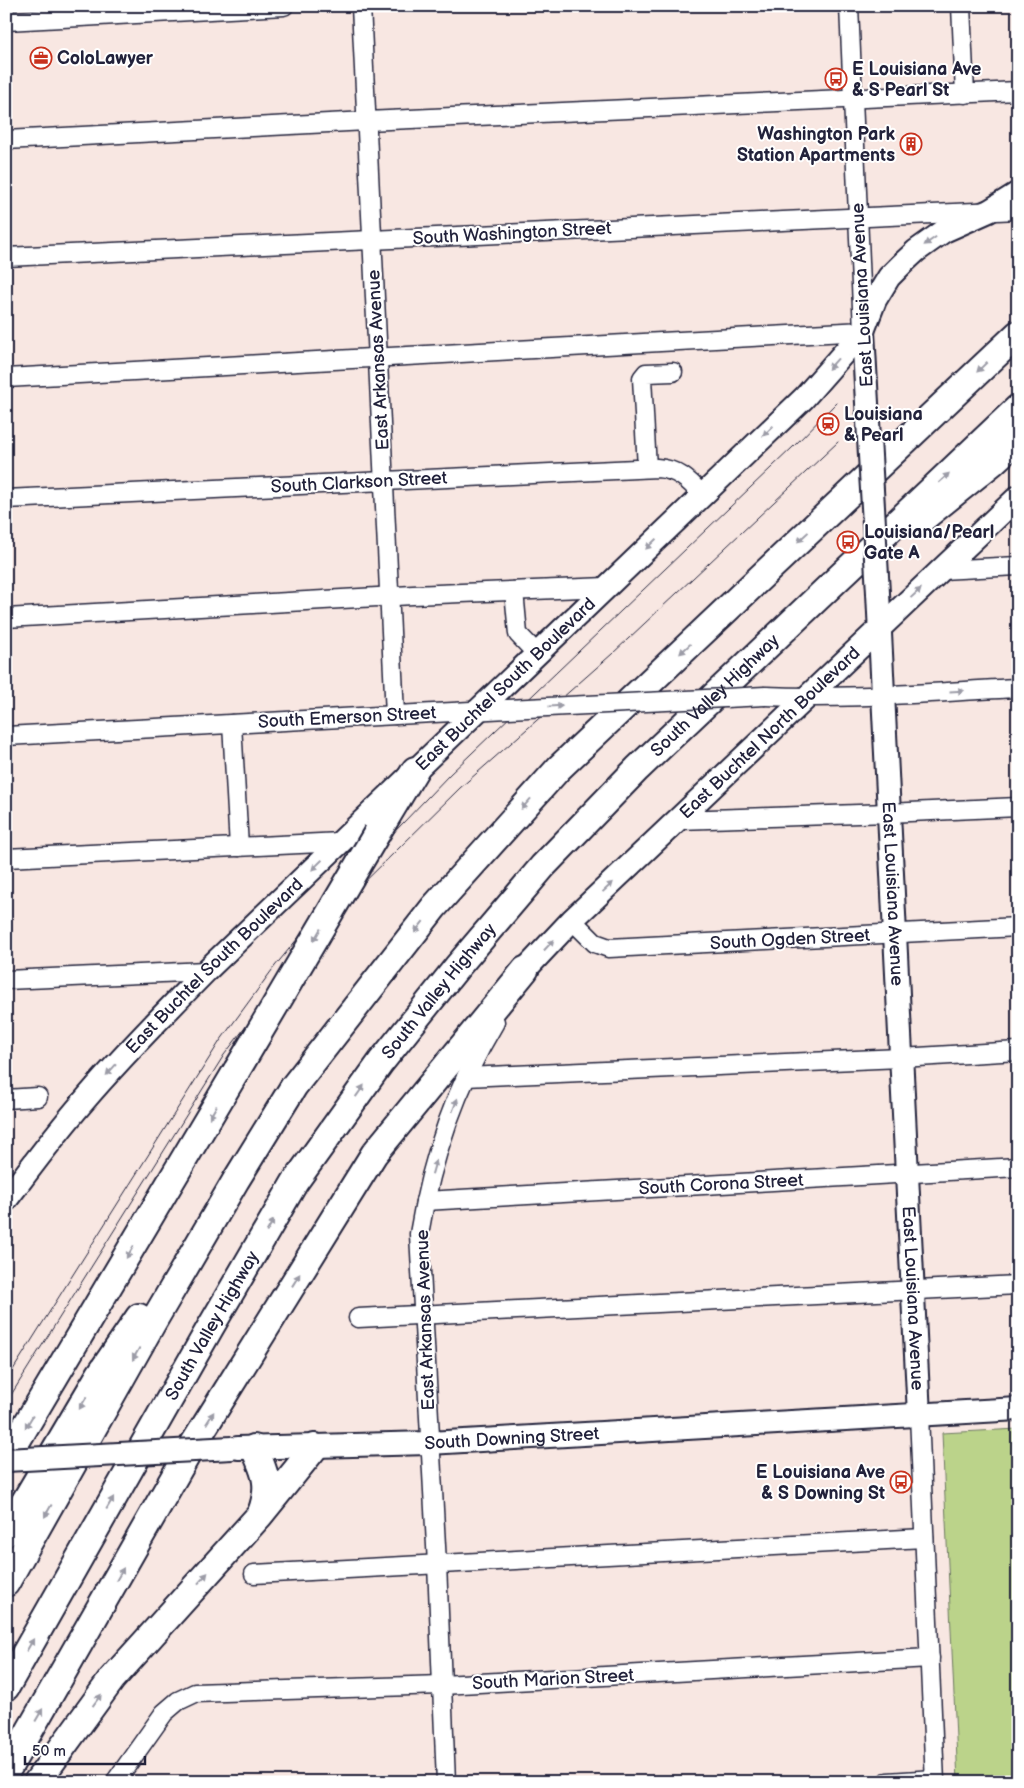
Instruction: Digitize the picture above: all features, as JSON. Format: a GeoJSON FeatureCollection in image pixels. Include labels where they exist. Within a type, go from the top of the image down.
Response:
{"type":"FeatureCollection","features":[{"type":"Feature","properties":{"kind":"highway"},"geometry":{"type":"LineString","coordinates":[[6,1533],[100,1374],[294,1086],[434,907],[558,768],[1018,334]]}},
{"type":"Feature","properties":{"kind":"highway","name":"South Valley Highway"},"geometry":{"type":"LineString","coordinates":[[6,1687],[290,1191],[381,1062],[458,966],[543,866],[636,769],[1018,408]]}},
{"type":"Feature","properties":{"kind":"highway"},"geometry":{"type":"LineString","coordinates":[[794,620],[940,506],[1018,439]]}},
{"type":"Feature","properties":{"kind":"highway"},"geometry":{"type":"LineString","coordinates":[[6,1460],[153,1215],[415,770]]}},
{"type":"Feature","properties":{"kind":"highway"},"geometry":{"type":"LineString","coordinates":[[6,1772],[188,1453],[374,1154],[526,970]]}},
{"type":"Feature","properties":{"kind":"highway"},"geometry":{"type":"LineString","coordinates":[[6,1583],[158,1314],[236,1180],[294,1086]]}},
{"type":"Feature","properties":{"kind":"highway"},"geometry":{"type":"LineString","coordinates":[[37,1782],[112,1679],[259,1516],[315,1447]]}},
{"type":"Feature","properties":{"kind":"highway"},"geometry":{"type":"LineString","coordinates":[[243,1448],[265,1473],[267,1485],[266,1499],[259,1516]]}},
{"type":"Feature","properties":{"kind":"main road","name":"East Buchtel South Boulevard"},"geometry":{"type":"LineString","coordinates":[[6,1200],[84,1100],[114,1066],[206,972],[450,735],[804,398],[863,331],[875,300],[889,277],[902,264],[916,251],[944,231],[989,211],[1018,192]]}},
{"type":"Feature","properties":{"kind":"main road","name":"East Louisiana Avenue"},"geometry":{"type":"LineString","coordinates":[[863,331],[880,627],[919,1416]]}},
{"type":"Feature","properties":{"kind":"main road","name":"East Buchtel North Boulevard"},"geometry":{"type":"LineString","coordinates":[[526,970],[572,920],[1018,497]]}},
{"type":"Feature","properties":{"kind":"main road","name":"South Downing Street"},"geometry":{"type":"LineString","coordinates":[[6,1460],[243,1448],[429,1443],[1018,1410]]}},
{"type":"Feature","properties":{"kind":"street"},"geometry":{"type":"LineString","coordinates":[[6,21],[284,6]]}},
{"type":"Feature","properties":{"kind":"street","name":"East Arkansas Avenue"},"geometry":{"type":"LineString","coordinates":[[361,6],[396,715]]}},
{"type":"Feature","properties":{"kind":"street","name":"East Louisiana Avenue"},"geometry":{"type":"LineString","coordinates":[[849,6],[863,331]]}},
{"type":"Feature","properties":{"kind":"street"},"geometry":{"type":"LineString","coordinates":[[961,6],[965,94]]}},
{"type":"Feature","properties":{"kind":"street"},"geometry":{"type":"LineString","coordinates":[[6,140],[367,121],[1018,91]]}},
{"type":"Feature","properties":{"kind":"street","name":"South Washington Street"},"geometry":{"type":"LineString","coordinates":[[6,257],[1018,210]]}},
{"type":"Feature","properties":{"kind":"street"},"geometry":{"type":"LineString","coordinates":[[6,378],[863,331]]}},
{"type":"Feature","properties":{"kind":"street"},"geometry":{"type":"LineString","coordinates":[[647,468],[642,378],[646,373],[673,372]]}},
{"type":"Feature","properties":{"kind":"street","name":"South Clarkson Street"},"geometry":{"type":"LineString","coordinates":[[6,499],[647,468],[669,468],[679,473],[702,495]]}},
{"type":"Feature","properties":{"kind":"street"},"geometry":{"type":"LineString","coordinates":[[941,570],[1018,566]]}},
{"type":"Feature","properties":{"kind":"street"},"geometry":{"type":"LineString","coordinates":[[6,618],[390,596],[607,586]]}},
{"type":"Feature","properties":{"kind":"street"},"geometry":{"type":"LineString","coordinates":[[514,590],[518,634],[536,654]]}},
{"type":"Feature","properties":{"kind":"street","name":"South Emerson Street"},"geometry":{"type":"LineString","coordinates":[[6,736],[508,708],[765,696],[883,695],[1018,688]]}},
{"type":"Feature","properties":{"kind":"street"},"geometry":{"type":"LineString","coordinates":[[232,724],[239,847]]}},
{"type":"Feature","properties":{"kind":"street"},"geometry":{"type":"LineString","coordinates":[[679,820],[888,813],[1018,806]]}},
{"type":"Feature","properties":{"kind":"street"},"geometry":{"type":"LineString","coordinates":[[6,858],[341,842]]}},
{"type":"Feature","properties":{"kind":"street","name":"South Ogden Street"},"geometry":{"type":"LineString","coordinates":[[572,920],[595,943],[610,948],[1018,927]]}},
{"type":"Feature","properties":{"kind":"street","name":"East Arkansas Avenue"},"geometry":{"type":"LineString","coordinates":[[446,1782],[420,1234],[425,1201],[444,1132],[466,1077],[480,1046],[526,970]]}},
{"type":"Feature","properties":{"kind":"street"},"geometry":{"type":"LineString","coordinates":[[6,980],[206,972]]}},
{"type":"Feature","properties":{"kind":"street"},"geometry":{"type":"LineString","coordinates":[[466,1077],[1018,1051]]}},
{"type":"Feature","properties":{"kind":"street"},"geometry":{"type":"LineString","coordinates":[[6,1099],[38,1097]]}},
{"type":"Feature","properties":{"kind":"street","name":"South Corona Street"},"geometry":{"type":"LineString","coordinates":[[425,1201],[1018,1167]]}},
{"type":"Feature","properties":{"kind":"street"},"geometry":{"type":"LineString","coordinates":[[358,1318],[1018,1285]]}},
{"type":"Feature","properties":{"kind":"street","name":"East Louisiana Avenue"},"geometry":{"type":"LineString","coordinates":[[919,1416],[935,1780]]}},
{"type":"Feature","properties":{"kind":"street"},"geometry":{"type":"LineString","coordinates":[[254,1574],[924,1538]]}},
{"type":"Feature","properties":{"kind":"street","name":"South Marion Street"},"geometry":{"type":"LineString","coordinates":[[115,1782],[164,1713],[178,1701],[195,1693],[442,1685],[930,1658]]}},
{"type":"Feature","properties":{"kind":"street"},"geometry":{"type":"LineString","coordinates":[[887,1782],[935,1780]]}},
{"type":"Feature","properties":{"kind":"green space"},"geometry":{"type":"Polygon","coordinates":[[[1018,1429],[1018,1782],[958,1782],[942,1433],[1018,1429]]]}},
{"type":"Feature","properties":{"kind":"tram line"},"geometry":{"type":"LineString","coordinates":[[6,1381],[220,1041],[275,966],[331,898],[450,774],[793,447],[836,403]]}},
{"type":"Feature","properties":{"kind":"tram line"},"geometry":{"type":"LineString","coordinates":[[6,1403],[224,1055],[334,912],[460,788],[612,654],[838,442]]}},
{"type":"Feature","properties":{"kind":"place","name":"ColoLawyer"},"geometry":{"type":"Point","coordinates":[41,58]}},
{"type":"Feature","properties":{"kind":"place","name":"E Louisiana Ave & S Pearl St"},"geometry":{"type":"Point","coordinates":[836,79]}},
{"type":"Feature","properties":{"kind":"place","name":"Washington Park Station Apartments"},"geometry":{"type":"Point","coordinates":[911,144]}},
{"type":"Feature","properties":{"kind":"place","name":"Louisiana & Pearl"},"geometry":{"type":"Point","coordinates":[828,424]}},
{"type":"Feature","properties":{"kind":"place","name":"Louisiana/Pearl Gate A"},"geometry":{"type":"Point","coordinates":[848,542]}},
{"type":"Feature","properties":{"kind":"place","name":"E Louisiana Ave & S Downing St"},"geometry":{"type":"Point","coordinates":[901,1482]}}]}
